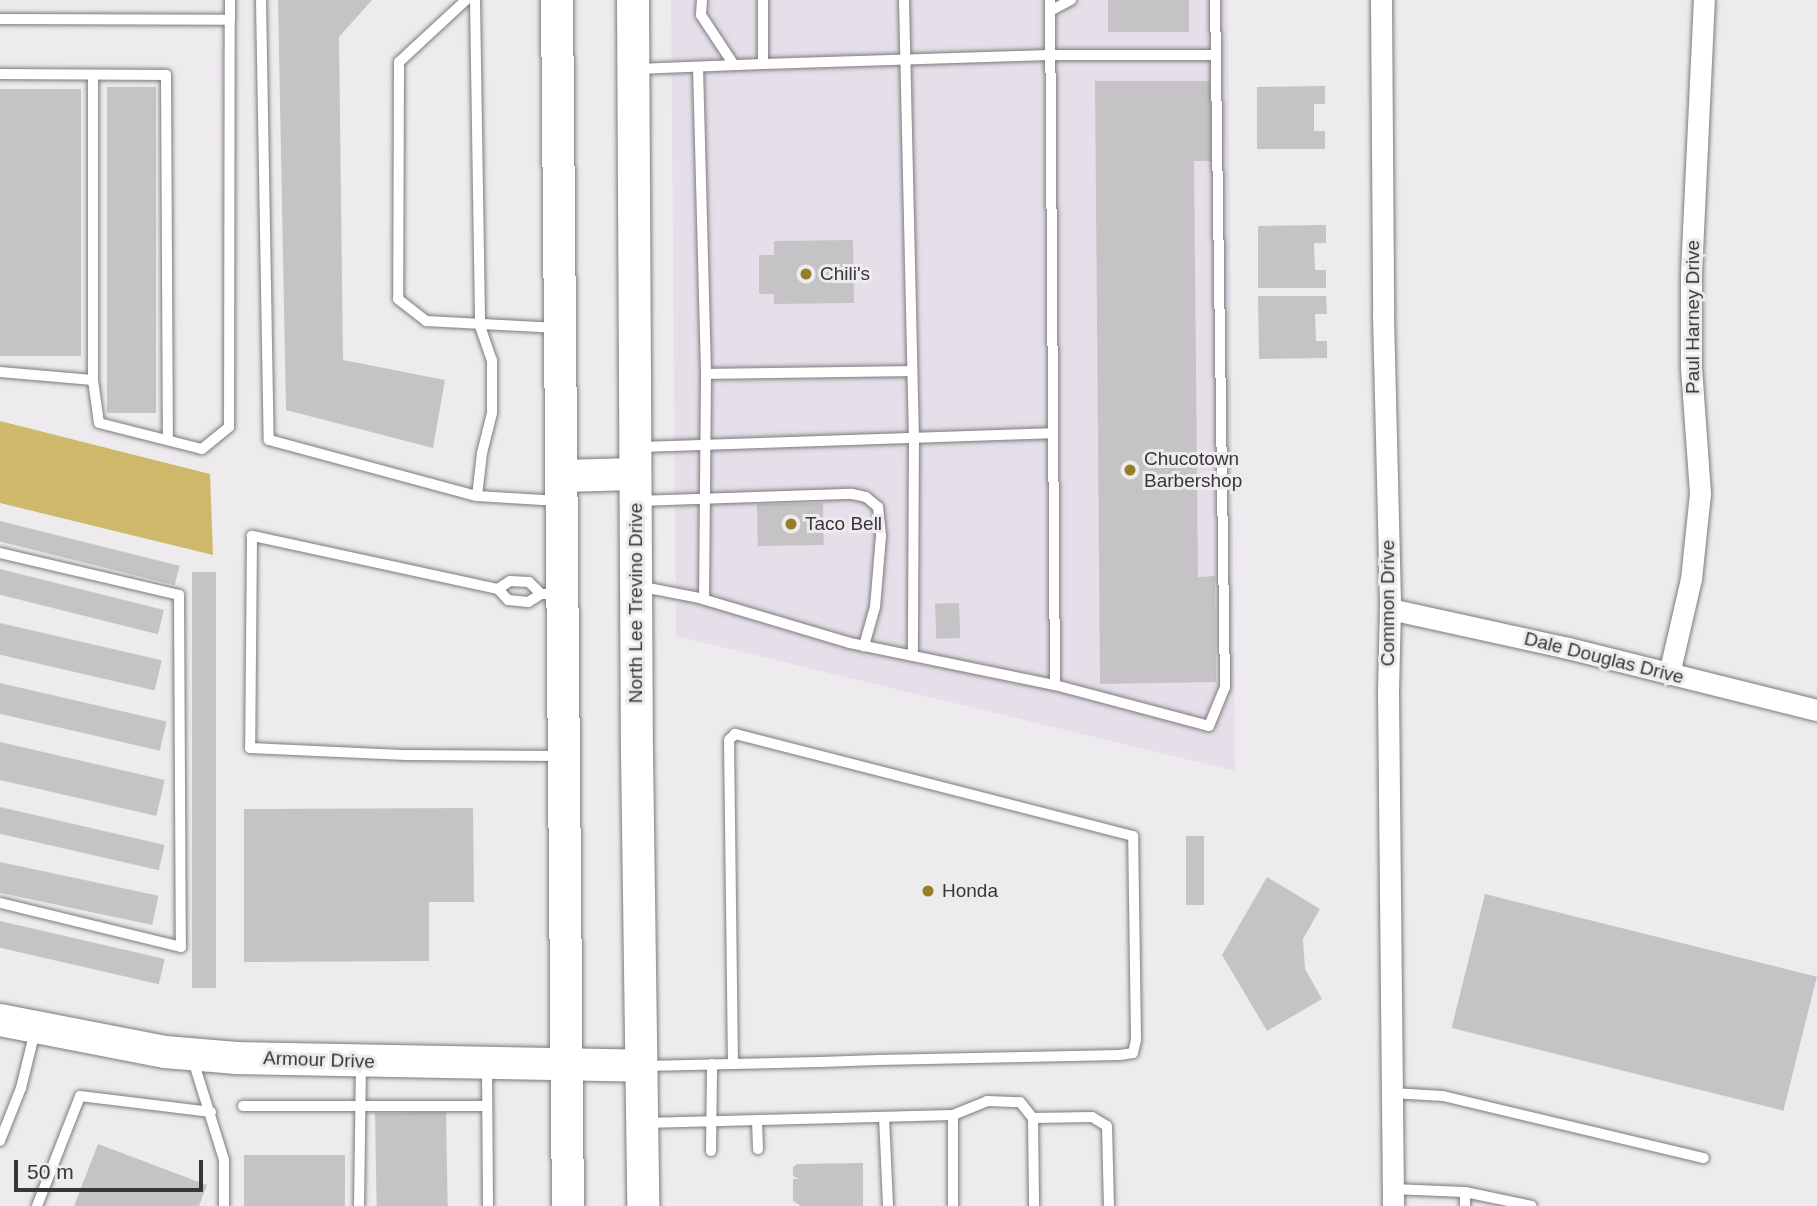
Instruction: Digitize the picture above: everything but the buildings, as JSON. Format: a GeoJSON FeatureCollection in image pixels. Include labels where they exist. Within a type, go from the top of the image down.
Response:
{"type":"FeatureCollection","features":[{"type":"Feature","properties":{"kind":"main road"},"geometry":{"type":"LineString","coordinates":[[557,0],[562,489],[552,594],[564,757],[568,1206]]}},
{"type":"Feature","properties":{"kind":"main road","name":"North Lee Trevino Drive"},"geometry":{"type":"LineString","coordinates":[[633,0],[643,1206]]}},
{"type":"Feature","properties":{"kind":"main road"},"geometry":{"type":"LineString","coordinates":[[562,489],[636,474]]}},
{"type":"Feature","properties":{"kind":"main road","name":"Armour Drive"},"geometry":{"type":"LineString","coordinates":[[0,1020],[191,1054],[361,1061],[641,1066]]}},
{"type":"Feature","properties":{"kind":"street","name":"Common Drive"},"geometry":{"type":"LineString","coordinates":[[1381,0],[1384,370],[1390,609],[1388,690],[1392,1197]]}},
{"type":"Feature","properties":{"kind":"street","name":"Paul Harney Drive"},"geometry":{"type":"LineString","coordinates":[[1669,674],[1691,579],[1700,493],[1690,368],[1691,273],[1704,0]]}},
{"type":"Feature","properties":{"kind":"street","name":"Dale Douglas Drive"},"geometry":{"type":"LineString","coordinates":[[1390,609],[1817,710]]}},
{"type":"Feature","properties":{"kind":"lane"},"geometry":{"type":"LineString","coordinates":[[93,75],[93,380],[99,423],[202,449],[229,427],[230,0]]}},
{"type":"Feature","properties":{"kind":"lane"},"geometry":{"type":"LineString","coordinates":[[261,0],[269,440],[477,496],[562,489]]}},
{"type":"Feature","properties":{"kind":"lane"},"geometry":{"type":"LineString","coordinates":[[466,0],[399,62],[398,299],[426,321],[480,326],[560,328]]}},
{"type":"Feature","properties":{"kind":"lane"},"geometry":{"type":"LineString","coordinates":[[475,0],[480,326],[492,360],[492,413],[482,453],[477,496]]}},
{"type":"Feature","properties":{"kind":"lane"},"geometry":{"type":"LineString","coordinates":[[702,0],[701,15],[734,65]]}},
{"type":"Feature","properties":{"kind":"lane"},"geometry":{"type":"LineString","coordinates":[[762,0],[762,64]]}},
{"type":"Feature","properties":{"kind":"lane"},"geometry":{"type":"LineString","coordinates":[[904,0],[914,438],[913,656]]}},
{"type":"Feature","properties":{"kind":"lane"},"geometry":{"type":"LineString","coordinates":[[1055,685],[1050,5],[1071,0]]}},
{"type":"Feature","properties":{"kind":"lane"},"geometry":{"type":"LineString","coordinates":[[637,586],[704,600],[864,646],[1055,685],[1209,726],[1225,687],[1216,0]]}},
{"type":"Feature","properties":{"kind":"lane"},"geometry":{"type":"LineString","coordinates":[[0,19],[230,20]]}},
{"type":"Feature","properties":{"kind":"lane"},"geometry":{"type":"LineString","coordinates":[[634,69],[1050,55],[1216,55]]}},
{"type":"Feature","properties":{"kind":"lane"},"geometry":{"type":"LineString","coordinates":[[698,67],[706,373],[704,600]]}},
{"type":"Feature","properties":{"kind":"lane"},"geometry":{"type":"LineString","coordinates":[[0,74],[166,75],[168,440]]}},
{"type":"Feature","properties":{"kind":"lane"},"geometry":{"type":"LineString","coordinates":[[706,373],[912,370]]}},
{"type":"Feature","properties":{"kind":"lane"},"geometry":{"type":"LineString","coordinates":[[0,372],[93,380]]}},
{"type":"Feature","properties":{"kind":"lane"},"geometry":{"type":"LineString","coordinates":[[636,474],[705,446],[1053,433]]}},
{"type":"Feature","properties":{"kind":"lane"},"geometry":{"type":"LineString","coordinates":[[636,474],[705,498],[852,494],[866,497],[878,507],[880,573],[864,646]]}},
{"type":"Feature","properties":{"kind":"lane"},"geometry":{"type":"LineString","coordinates":[[552,594],[528,602],[508,600],[498,589],[251,536],[250,748],[407,755],[564,757]]}},
{"type":"Feature","properties":{"kind":"lane"},"geometry":{"type":"LineString","coordinates":[[0,553],[179,595],[181,947],[0,903]]}},
{"type":"Feature","properties":{"kind":"lane"},"geometry":{"type":"LineString","coordinates":[[498,589],[510,581],[529,582],[552,594]]}},
{"type":"Feature","properties":{"kind":"lane"},"geometry":{"type":"LineString","coordinates":[[641,1066],[712,1065],[1133,1053],[1136,1040],[1133,836],[735,734],[729,740],[733,1064]]}},
{"type":"Feature","properties":{"kind":"lane"},"geometry":{"type":"LineString","coordinates":[[0,1140],[21,1088],[36,1028]]}},
{"type":"Feature","properties":{"kind":"lane"},"geometry":{"type":"LineString","coordinates":[[191,1054],[224,1160],[224,1206]]}},
{"type":"Feature","properties":{"kind":"lane"},"geometry":{"type":"LineString","coordinates":[[359,1206],[361,1061]]}},
{"type":"Feature","properties":{"kind":"lane"},"geometry":{"type":"LineString","coordinates":[[487,1062],[488,1206]]}},
{"type":"Feature","properties":{"kind":"lane"},"geometry":{"type":"LineString","coordinates":[[711,1151],[712,1065]]}},
{"type":"Feature","properties":{"kind":"lane"},"geometry":{"type":"LineString","coordinates":[[1392,1093],[1443,1097],[1704,1158]]}},
{"type":"Feature","properties":{"kind":"lane"},"geometry":{"type":"LineString","coordinates":[[37,1206],[80,1096],[211,1112]]}},
{"type":"Feature","properties":{"kind":"lane"},"geometry":{"type":"LineString","coordinates":[[642,1123],[953,1115],[986,1101],[1020,1101],[1033,1118],[1034,1206]]}},
{"type":"Feature","properties":{"kind":"lane"},"geometry":{"type":"LineString","coordinates":[[243,1106],[487,1106]]}},
{"type":"Feature","properties":{"kind":"lane"},"geometry":{"type":"LineString","coordinates":[[953,1115],[953,1206]]}},
{"type":"Feature","properties":{"kind":"lane"},"geometry":{"type":"LineString","coordinates":[[884,1117],[888,1206]]}},
{"type":"Feature","properties":{"kind":"lane"},"geometry":{"type":"LineString","coordinates":[[1033,1118],[1092,1117],[1107,1126],[1109,1206]]}},
{"type":"Feature","properties":{"kind":"lane"},"geometry":{"type":"LineString","coordinates":[[757,1120],[758,1150]]}},
{"type":"Feature","properties":{"kind":"lane"},"geometry":{"type":"LineString","coordinates":[[1465,1192],[1465,1206]]}},
{"type":"Feature","properties":{"kind":"lane"},"geometry":{"type":"LineString","coordinates":[[1392,1197],[1465,1192],[1532,1206]]}},
{"type":"Feature","properties":{"kind":"shaded area"},"geometry":{"type":"Polygon","coordinates":[[[671,0],[1228,0],[1235,771],[676,636],[671,0]]]}},
{"type":"Feature","properties":{"kind":"shaded area"},"geometry":{"type":"Polygon","coordinates":[[[0,421],[210,474],[213,555],[0,503],[0,421]]]}},
{"type":"Feature","properties":{"kind":"place","name":"Chili's"},"geometry":{"type":"Point","coordinates":[806,274]}},
{"type":"Feature","properties":{"kind":"place","name":"Chucotown Barbershop"},"geometry":{"type":"Point","coordinates":[1130,470]}},
{"type":"Feature","properties":{"kind":"place","name":"Taco Bell"},"geometry":{"type":"Point","coordinates":[791,524]}},
{"type":"Feature","properties":{"kind":"place","name":"Honda"},"geometry":{"type":"Point","coordinates":[928,891]}}]}
